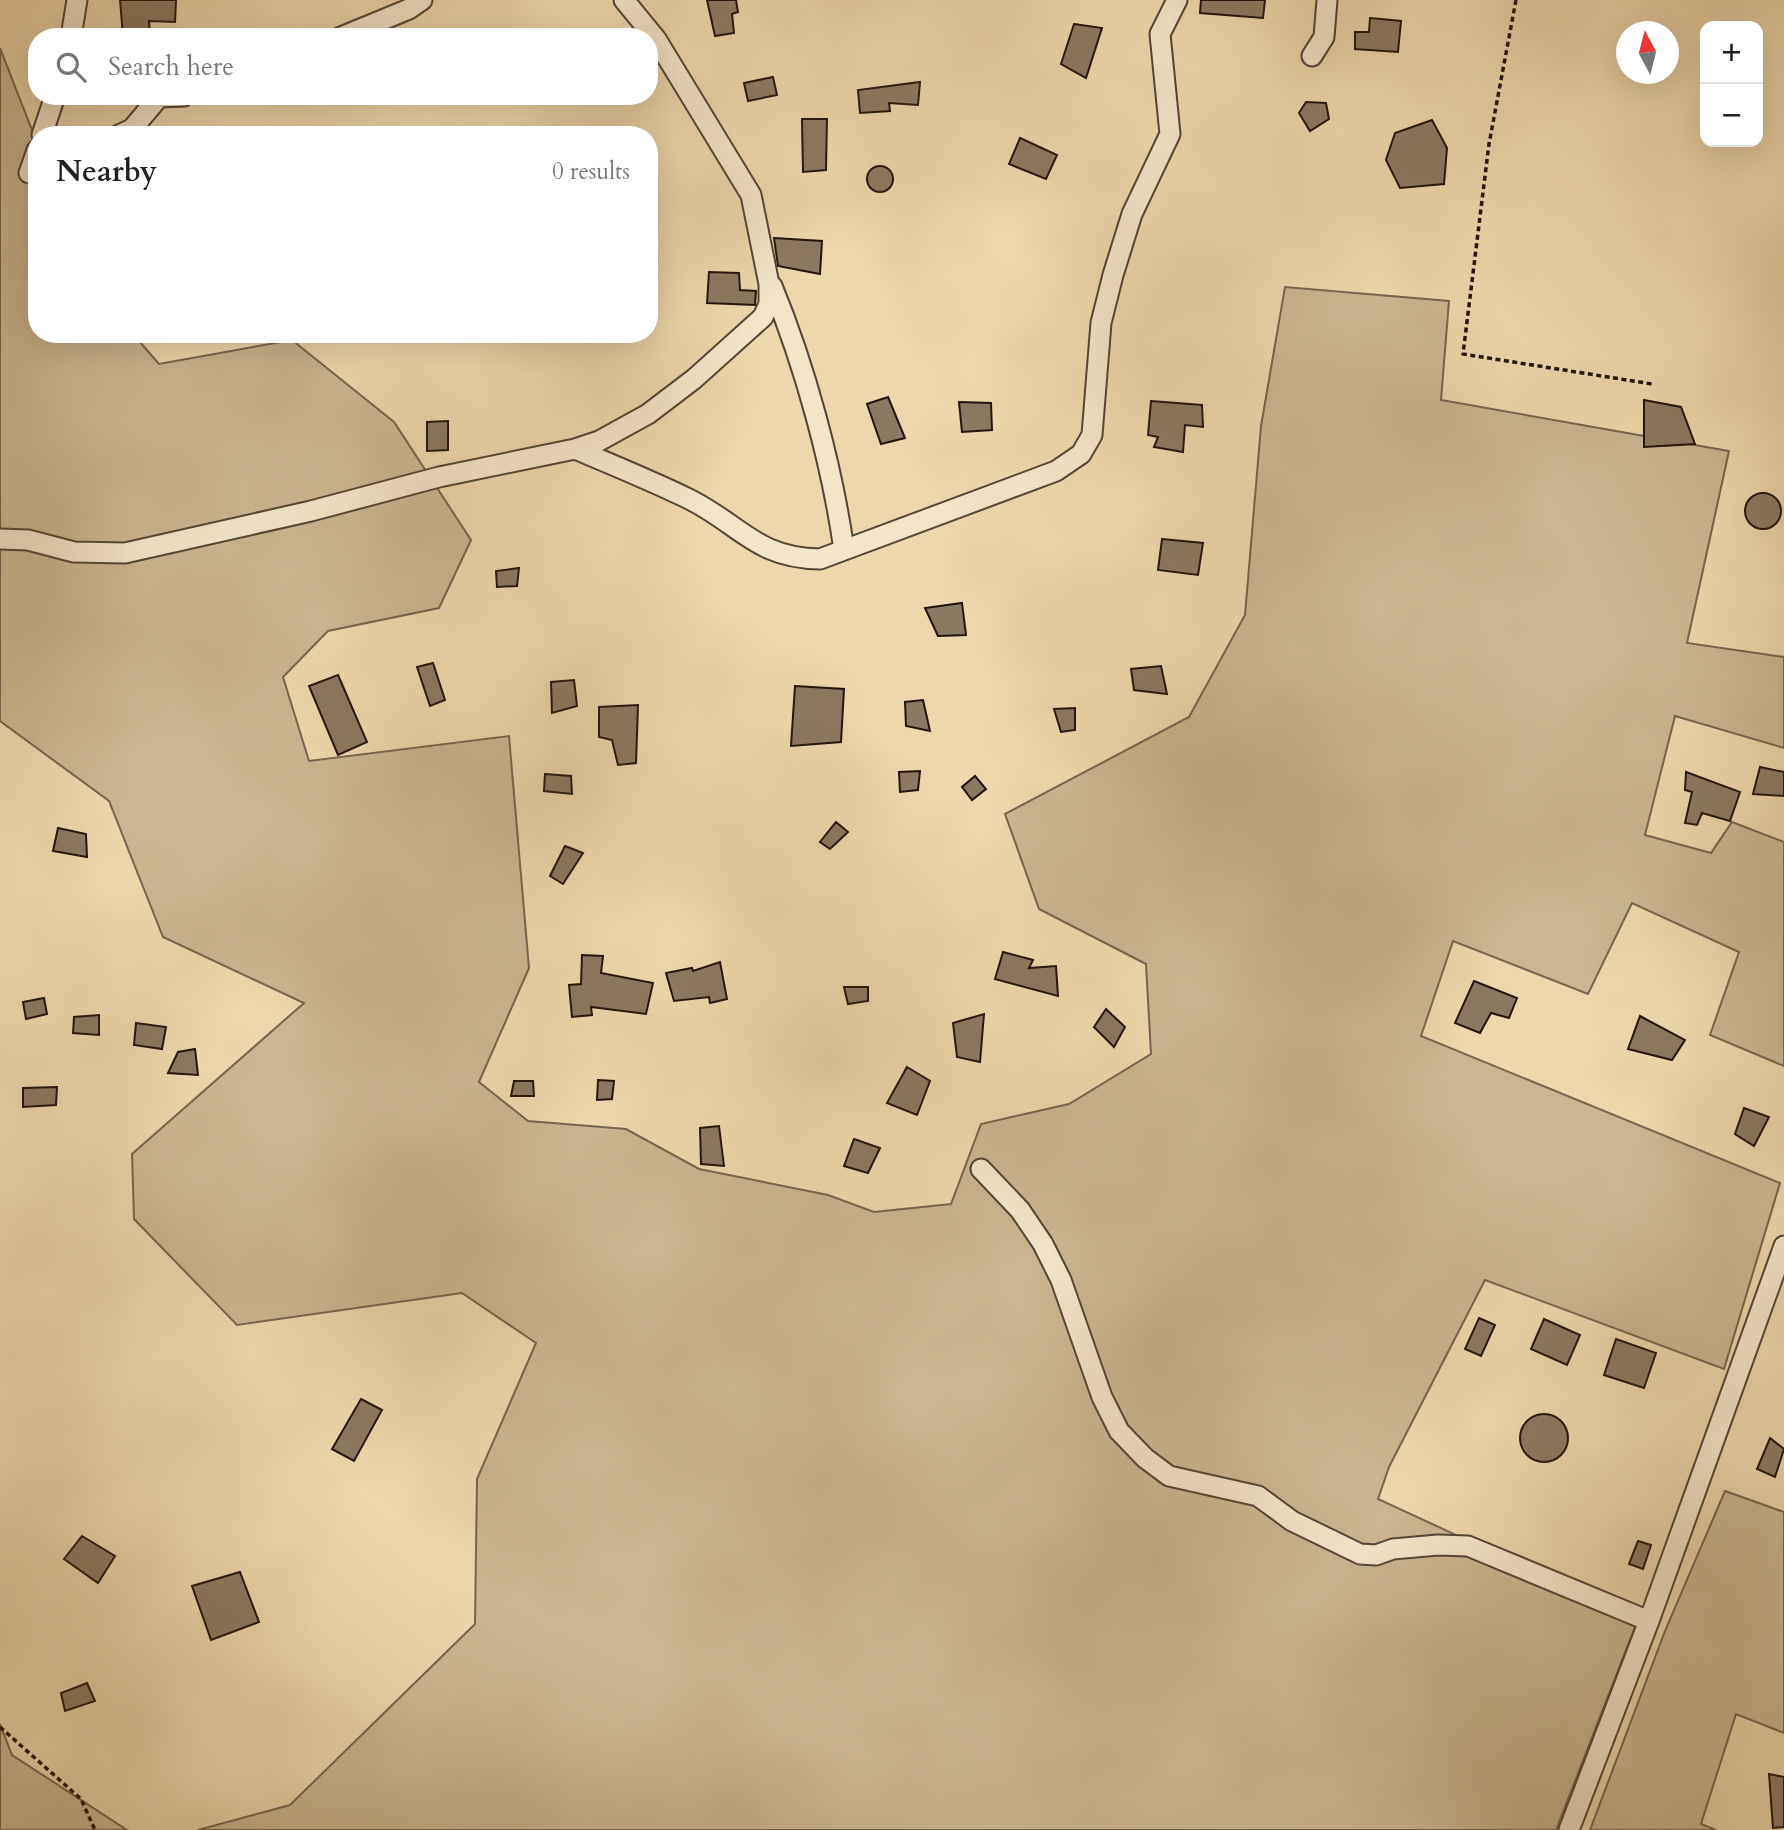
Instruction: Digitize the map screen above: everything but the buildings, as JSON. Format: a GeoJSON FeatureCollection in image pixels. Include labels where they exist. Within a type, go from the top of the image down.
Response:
{"type":"FeatureCollection","features":[{"type":"Feature","properties":{"kind":"street"},"geometry":{"type":"LineString","coordinates":[[72,28],[77,0]]}},
{"type":"Feature","properties":{"kind":"street"},"geometry":{"type":"LineString","coordinates":[[363,28],[409,9],[422,0]]}},
{"type":"Feature","properties":{"kind":"street"},"geometry":{"type":"LineString","coordinates":[[624,0],[647,28]]}},
{"type":"Feature","properties":{"kind":"street"},"geometry":{"type":"LineString","coordinates":[[575,449],[692,501],[759,546],[794,559],[820,559],[1056,471],[1081,454],[1092,435],[1101,323],[1113,275],[1132,214],[1170,134],[1160,34],[1177,0]]}},
{"type":"Feature","properties":{"kind":"street"},"geometry":{"type":"LineString","coordinates":[[1312,56],[1324,37],[1327,0]]}},
{"type":"Feature","properties":{"kind":"street"},"geometry":{"type":"LineString","coordinates":[[0,539],[28,540],[74,552],[125,553],[311,511],[439,477],[575,449],[599,441],[648,414],[694,379],[763,317],[769,304],[758,218],[743,178],[658,42]]}},
{"type":"Feature","properties":{"kind":"street"},"geometry":{"type":"LineString","coordinates":[[45,126],[52,105]]}},
{"type":"Feature","properties":{"kind":"street"},"geometry":{"type":"LineString","coordinates":[[135,126],[152,105]]}},
{"type":"Feature","properties":{"kind":"street"},"geometry":{"type":"LineString","coordinates":[[767,272],[793,337],[810,396],[844,550]]}},
{"type":"Feature","properties":{"kind":"street"},"geometry":{"type":"LineString","coordinates":[[981,1169],[1020,1210],[1043,1244],[1061,1280],[1102,1397],[1119,1432],[1145,1458],[1169,1476],[1258,1496],[1292,1521],[1360,1553],[1376,1555],[1393,1549],[1438,1545],[1468,1546],[1649,1621]]}},
{"type":"Feature","properties":{"kind":"street"},"geometry":{"type":"LineString","coordinates":[[1569,1830],[1649,1621],[1784,1246]]}},
{"type":"Feature","properties":{"kind":"path"},"geometry":{"type":"LineString","coordinates":[[1516,0],[1489,144],[1463,354],[1651,384]]}},
{"type":"Feature","properties":{"kind":"path"},"geometry":{"type":"LineString","coordinates":[[0,1727],[81,1799],[95,1830]]}},
{"type":"Feature","properties":{"kind":"shaded area"},"geometry":{"type":"Polygon","coordinates":[[[0,48],[30,126],[28,126],[28,343],[141,343],[159,364],[275,343],[296,343],[394,422],[471,540],[439,608],[328,631],[283,677],[309,761],[509,736],[529,968],[479,1082],[528,1121],[626,1129],[699,1169],[828,1195],[874,1212],[951,1204],[981,1124],[1069,1104],[1151,1054],[1146,964],[1039,909],[1005,814],[1189,717],[1245,615],[1261,426],[1285,287],[1449,301],[1441,400],[1729,451],[1687,643],[1784,657],[1784,748],[1675,716],[1645,835],[1711,853],[1732,822],[1784,842],[1784,1066],[1710,1035],[1739,952],[1632,903],[1588,994],[1453,941],[1421,1036],[1780,1183],[1724,1369],[1485,1280],[1389,1467],[1378,1499],[1638,1619],[1556,1830],[198,1830],[290,1805],[475,1624],[477,1479],[536,1343],[462,1293],[237,1325],[134,1219],[132,1154],[304,1003],[163,937],[109,801],[0,721],[0,48]]]}},
{"type":"Feature","properties":{"kind":"shaded area"},"geometry":{"type":"Polygon","coordinates":[[[1725,1491],[1784,1512],[1784,1733],[1736,1714],[1701,1824],[1716,1830],[1590,1830],[1665,1631],[1725,1491]]]}},
{"type":"Feature","properties":{"kind":"shaded area"},"geometry":{"type":"Polygon","coordinates":[[[0,1724],[12,1755],[127,1830],[0,1830],[0,1724]]]}}]}
